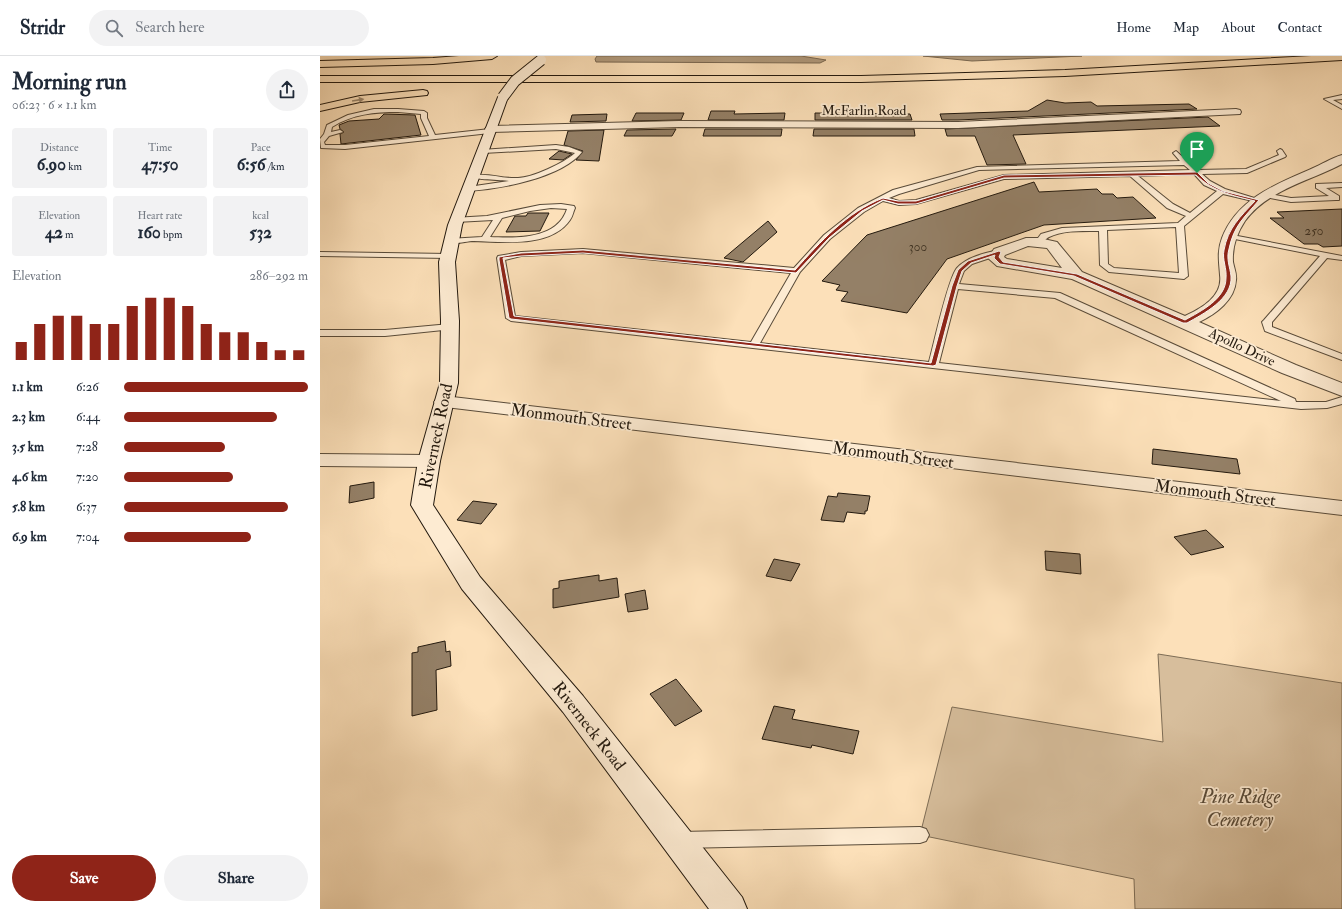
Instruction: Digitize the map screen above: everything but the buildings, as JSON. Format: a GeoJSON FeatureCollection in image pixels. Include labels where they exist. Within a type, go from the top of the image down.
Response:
{"type":"FeatureCollection","features":[{"type":"Feature","properties":{"kind":"highway"},"geometry":{"type":"LineString","coordinates":[[320,65],[440,60],[492,56]]}},
{"type":"Feature","properties":{"kind":"highway"},"geometry":{"type":"LineString","coordinates":[[320,72],[795,72],[1018,67],[1247,56]]}},
{"type":"Feature","properties":{"kind":"highway"},"geometry":{"type":"LineString","coordinates":[[534,89],[927,80],[1342,57]]}},
{"type":"Feature","properties":{"kind":"highway"},"geometry":{"type":"LineString","coordinates":[[320,65],[486,66]]}},
{"type":"Feature","properties":{"kind":"highway"},"geometry":{"type":"LineString","coordinates":[[518,66],[550,66]]}},
{"type":"Feature","properties":{"kind":"highway"},"geometry":{"type":"LineString","coordinates":[[961,66],[1018,67]]}},
{"type":"Feature","properties":{"kind":"highway"},"geometry":{"type":"LineString","coordinates":[[320,80],[784,80],[980,76],[1096,71]]}},
{"type":"Feature","properties":{"kind":"highway"},"geometry":{"type":"LineString","coordinates":[[320,86],[691,86]]}},
{"type":"Feature","properties":{"kind":"highway"},"geometry":{"type":"LineString","coordinates":[[499,94],[518,90]]}},
{"type":"Feature","properties":{"kind":"highway"},"geometry":{"type":"LineString","coordinates":[[320,108],[371,98],[431,92]]}},
{"type":"Feature","properties":{"kind":"street","name":"Riverneck Road"},"geometry":{"type":"LineString","coordinates":[[544,58],[499,94],[491,130],[456,220],[447,262],[450,327],[448,383],[429,461],[422,505],[470,583],[573,704],[730,909]]}},
{"type":"Feature","properties":{"kind":"street","name":"McFarlin Road"},"geometry":{"type":"LineString","coordinates":[[491,130],[679,124],[958,125],[1236,112]]}},
{"type":"Feature","properties":{"kind":"street"},"geometry":{"type":"LineString","coordinates":[[1185,322],[1208,310],[1223,294],[1228,284],[1229,276],[1225,263],[1226,250],[1230,236],[1235,225],[1261,198],[1324,170],[1342,159]]}},
{"type":"Feature","properties":{"kind":"street"},"geometry":{"type":"LineString","coordinates":[[999,252],[1026,242],[1039,242]]}},
{"type":"Feature","properties":{"kind":"street","name":"Apollo Drive"},"geometry":{"type":"LineString","coordinates":[[1039,242],[1052,245],[1076,275]]}},
{"type":"Feature","properties":{"kind":"street","name":"Apollo Drive"},"geometry":{"type":"LineString","coordinates":[[999,252],[996,258],[1002,263],[1076,275],[1289,369],[1342,390]]}},
{"type":"Feature","properties":{"kind":"street","name":"Monmouth Street"},"geometry":{"type":"LineString","coordinates":[[444,402],[1342,508]]}},
{"type":"Feature","properties":{"kind":"street"},"geometry":{"type":"LineString","coordinates":[[320,460],[429,461]]}},
{"type":"Feature","properties":{"kind":"lane"},"geometry":{"type":"LineString","coordinates":[[1342,97],[1327,99],[1342,107]]}},
{"type":"Feature","properties":{"kind":"lane"},"geometry":{"type":"LineString","coordinates":[[433,138],[424,118],[424,113],[422,112],[364,112],[340,118],[329,126],[327,134],[321,140],[321,145],[323,147],[336,148],[433,138],[491,130]]}},
{"type":"Feature","properties":{"kind":"lane"},"geometry":{"type":"LineString","coordinates":[[352,121],[364,112]]}},
{"type":"Feature","properties":{"kind":"lane"},"geometry":{"type":"LineString","coordinates":[[327,134],[340,132]]}},
{"type":"Feature","properties":{"kind":"lane"},"geometry":{"type":"LineString","coordinates":[[470,183],[499,186],[560,167],[571,160],[579,152],[567,148],[544,146],[483,151]]}},
{"type":"Feature","properties":{"kind":"lane"},"geometry":{"type":"LineString","coordinates":[[883,199],[898,203],[916,202],[1004,176],[1247,171],[1283,156],[1280,151]]}},
{"type":"Feature","properties":{"kind":"lane"},"geometry":{"type":"LineString","coordinates":[[1176,152],[1186,164],[1207,183],[1222,191],[1261,198],[1291,200],[1339,199]]}},
{"type":"Feature","properties":{"kind":"lane"},"geometry":{"type":"LineString","coordinates":[[754,345],[796,271],[827,237],[861,210],[896,192],[979,168],[1186,164]]}},
{"type":"Feature","properties":{"kind":"lane"},"geometry":{"type":"LineString","coordinates":[[1132,174],[1170,206],[1191,216]]}},
{"type":"Feature","properties":{"kind":"lane"},"geometry":{"type":"LineString","coordinates":[[470,183],[490,176],[519,180]]}},
{"type":"Feature","properties":{"kind":"lane"},"geometry":{"type":"LineString","coordinates":[[1339,199],[1319,186],[1342,185]]}},
{"type":"Feature","properties":{"kind":"lane"},"geometry":{"type":"LineString","coordinates":[[1039,242],[1044,236],[1062,230],[1180,225],[1222,191]]}},
{"type":"Feature","properties":{"kind":"lane"},"geometry":{"type":"LineString","coordinates":[[320,254],[450,248],[485,239],[522,239],[541,236],[567,220],[570,208],[557,206],[526,210],[490,218],[456,220]]}},
{"type":"Feature","properties":{"kind":"lane"},"geometry":{"type":"LineString","coordinates":[[485,239],[499,216]]}},
{"type":"Feature","properties":{"kind":"lane"},"geometry":{"type":"LineString","coordinates":[[1103,228],[1104,265],[1112,270],[1184,276],[1180,225]]}},
{"type":"Feature","properties":{"kind":"lane"},"geometry":{"type":"LineString","coordinates":[[1230,236],[1342,258]]}},
{"type":"Feature","properties":{"kind":"lane"},"geometry":{"type":"LineString","coordinates":[[796,271],[583,252],[521,254],[500,258],[511,318],[1301,406],[1327,405],[1342,400]]}},
{"type":"Feature","properties":{"kind":"lane"},"geometry":{"type":"LineString","coordinates":[[933,365],[954,286],[960,270],[969,262],[999,252]]}},
{"type":"Feature","properties":{"kind":"lane"},"geometry":{"type":"LineString","coordinates":[[1325,255],[1267,322],[1268,329],[1342,357]]}},
{"type":"Feature","properties":{"kind":"lane"},"geometry":{"type":"LineString","coordinates":[[954,286],[1057,296],[1301,406]]}},
{"type":"Feature","properties":{"kind":"lane"},"geometry":{"type":"LineString","coordinates":[[320,333],[348,335],[410,332],[450,327]]}},
{"type":"Feature","properties":{"kind":"lane"},"geometry":{"type":"LineString","coordinates":[[677,840],[920,836]]}},
{"type":"Feature","properties":{"kind":"green space","name":"Pine Ridge Cemetery"},"geometry":{"type":"Polygon","coordinates":[[[1158,654],[1342,683],[1342,909],[1135,909],[1134,879],[920,835],[952,707],[1163,742],[1158,654]]]}},
{"type":"Feature","properties":{"kind":"shaded area"},"geometry":{"type":"Polygon","coordinates":[[[597,56],[801,56],[826,60],[820,63],[596,62],[595,59],[597,56]]]}},
{"type":"Feature","properties":{"kind":"shaded area"},"geometry":{"type":"Polygon","coordinates":[[[923,56],[1082,56],[972,61],[923,56]]]}},
{"type":"Feature","properties":{"kind":"route"},"geometry":{"type":"LineString","coordinates":[[1197,173],[1207,183],[1222,191],[1257,200],[1235,225],[1230,236],[1226,250],[1225,263],[1229,276],[1228,284],[1223,294],[1208,310],[1185,322],[1076,275],[1002,263],[996,258],[999,252],[969,262],[960,270],[954,286],[933,365],[511,318],[500,258],[521,254],[583,252],[796,271],[827,237],[861,210],[883,199],[898,203],[916,202],[1004,176],[1197,173]]}}]}
